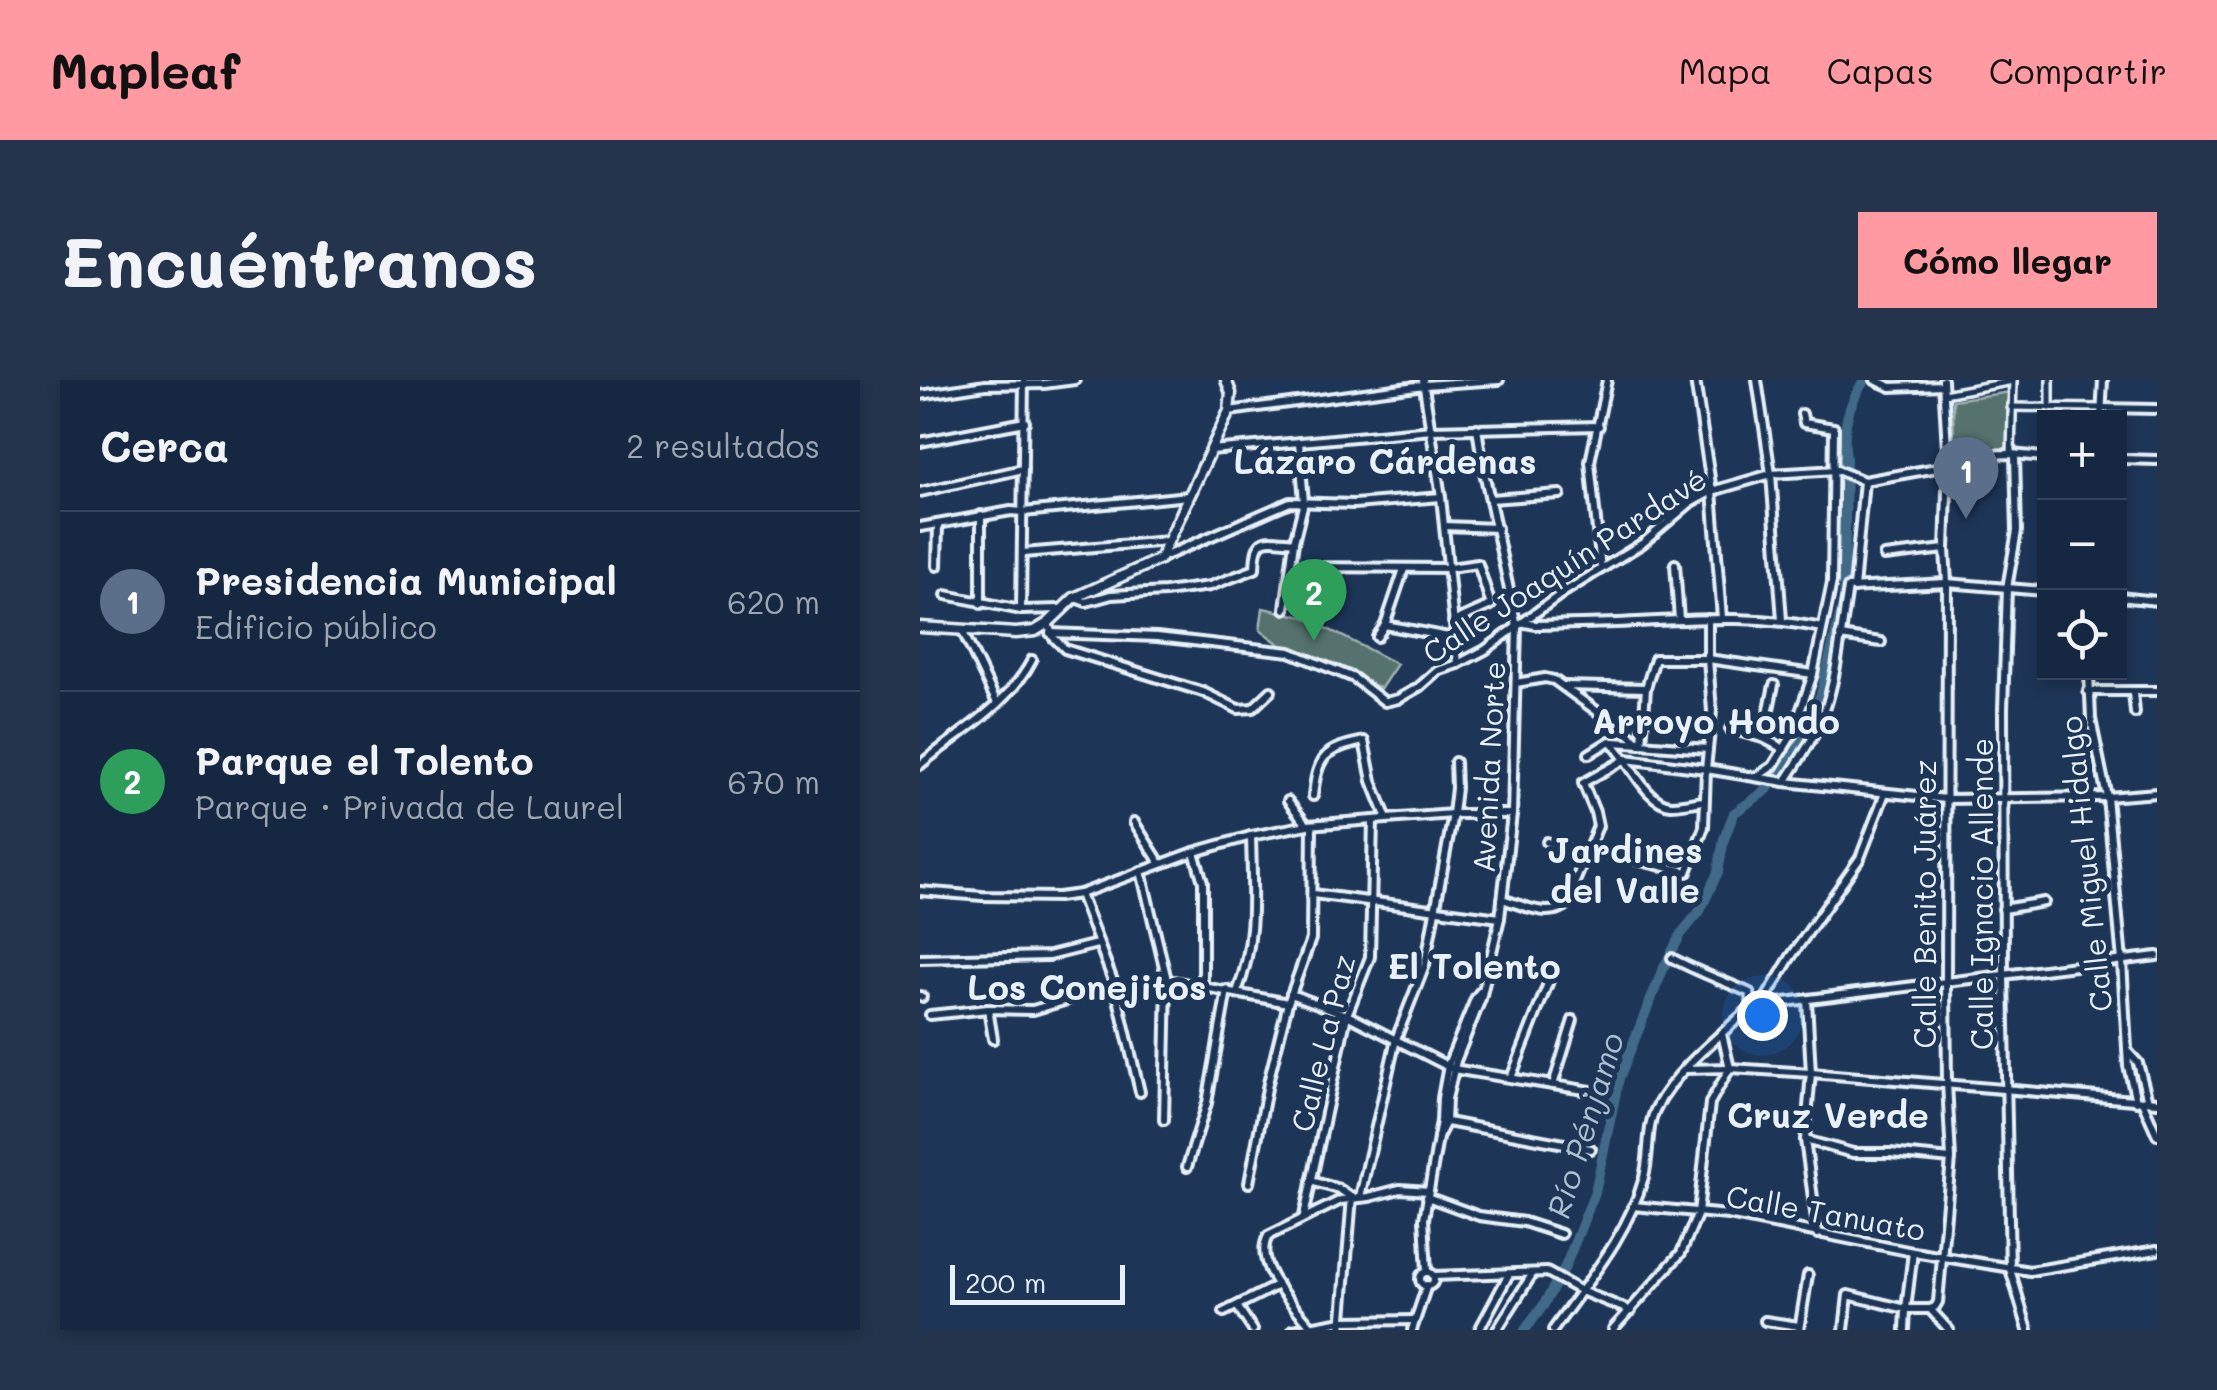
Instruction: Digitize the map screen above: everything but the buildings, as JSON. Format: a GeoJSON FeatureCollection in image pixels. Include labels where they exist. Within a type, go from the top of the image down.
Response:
{"type":"FeatureCollection","features":[{"type":"Feature","properties":{"kind":"street"},"geometry":{"type":"LineString","coordinates":[[920,394],[985,384],[1075,380]]}},
{"type":"Feature","properties":{"kind":"street"},"geometry":{"type":"LineString","coordinates":[[1160,559],[1229,411],[1231,394],[1226,380]]}},
{"type":"Feature","properties":{"kind":"street"},"geometry":{"type":"LineString","coordinates":[[1229,411],[1423,382],[1499,380]]}},
{"type":"Feature","properties":{"kind":"street"},"geometry":{"type":"LineString","coordinates":[[1601,569],[1590,462],[1607,380]]}},
{"type":"Feature","properties":{"kind":"street"},"geometry":{"type":"LineString","coordinates":[[1695,380],[1712,491],[1722,618]]}},
{"type":"Feature","properties":{"kind":"street"},"geometry":{"type":"LineString","coordinates":[[1757,380],[1771,474],[1782,620]]}},
{"type":"Feature","properties":{"kind":"street"},"geometry":{"type":"LineString","coordinates":[[1877,381],[1891,387],[2013,380],[2012,455]]}},
{"type":"Feature","properties":{"kind":"street"},"geometry":{"type":"LineString","coordinates":[[2050,380],[2050,408]]}},
{"type":"Feature","properties":{"kind":"street"},"geometry":{"type":"LineString","coordinates":[[2101,410],[2103,380]]}},
{"type":"Feature","properties":{"kind":"street"},"geometry":{"type":"LineString","coordinates":[[1021,610],[1024,382]]}},
{"type":"Feature","properties":{"kind":"street"},"geometry":{"type":"LineString","coordinates":[[1423,382],[1441,497],[1458,664]]}},
{"type":"Feature","properties":{"kind":"street","name":"Calle Benito Juárez"},"geometry":{"type":"LineString","coordinates":[[1930,1309],[1938,1302],[1952,1159],[1946,983],[1948,456],[1943,386]]}},
{"type":"Feature","properties":{"kind":"street"},"geometry":{"type":"LineString","coordinates":[[2011,407],[2070,410]]}},
{"type":"Feature","properties":{"kind":"street"},"geometry":{"type":"LineString","coordinates":[[2127,411],[2157,409]]}},
{"type":"Feature","properties":{"kind":"street"},"geometry":{"type":"LineString","coordinates":[[1760,777],[1773,766],[1792,735],[1813,674],[1832,582],[1834,428],[1804,424],[1802,414]]}},
{"type":"Feature","properties":{"kind":"street"},"geometry":{"type":"LineString","coordinates":[[920,442],[1024,422]]}},
{"type":"Feature","properties":{"kind":"street"},"geometry":{"type":"LineString","coordinates":[[1210,450],[1432,430],[1599,426]]}},
{"type":"Feature","properties":{"kind":"street","name":"Avenida Norte"},"geometry":{"type":"LineString","coordinates":[[1416,1320],[1427,1285],[1421,1280],[1423,1273],[1430,1274],[1424,1248],[1428,1194],[1443,1122],[1442,1098],[1476,997],[1482,990],[1500,918],[1512,814],[1520,625],[1496,528],[1478,428]]}},
{"type":"Feature","properties":{"kind":"street"},"geometry":{"type":"LineString","coordinates":[[1284,609],[1304,502],[1300,442]]}},
{"type":"Feature","properties":{"kind":"street","name":"Calle Ignacio Allende"},"geometry":{"type":"LineString","coordinates":[[2012,455],[2018,531],[2008,588],[2004,647],[2002,798],[2006,1088],[2010,1268],[2028,1330]]}},
{"type":"Feature","properties":{"kind":"street"},"geometry":{"type":"LineString","coordinates":[[1948,456],[2037,457]]}},
{"type":"Feature","properties":{"kind":"street"},"geometry":{"type":"LineString","coordinates":[[2127,459],[2157,460]]}},
{"type":"Feature","properties":{"kind":"street","name":"Calle Joaquín Pardavé"},"geometry":{"type":"LineString","coordinates":[[1049,628],[1290,652],[1354,678],[1384,702],[1398,699],[1438,671],[1485,650],[1712,491],[1771,474],[1836,471],[1864,480],[1948,466]]}},
{"type":"Feature","properties":{"kind":"street"},"geometry":{"type":"LineString","coordinates":[[920,492],[1023,470]]}},
{"type":"Feature","properties":{"kind":"street"},"geometry":{"type":"LineString","coordinates":[[1781,781],[1806,748],[1824,714],[1851,588],[1864,480]]}},
{"type":"Feature","properties":{"kind":"street"},"geometry":{"type":"LineString","coordinates":[[1490,499],[1560,494]]}},
{"type":"Feature","properties":{"kind":"street"},"geometry":{"type":"LineString","coordinates":[[920,525],[1011,510],[1024,512],[1189,496]]}},
{"type":"Feature","properties":{"kind":"street"},"geometry":{"type":"LineString","coordinates":[[920,627],[1016,633],[1049,628],[1074,598],[1290,502],[1354,504],[1441,497]]}},
{"type":"Feature","properties":{"kind":"street"},"geometry":{"type":"LineString","coordinates":[[981,515],[981,604]]}},
{"type":"Feature","properties":{"kind":"street"},"geometry":{"type":"LineString","coordinates":[[938,524],[938,566]]}},
{"type":"Feature","properties":{"kind":"street"},"geometry":{"type":"LineString","coordinates":[[1444,526],[1496,528]]}},
{"type":"Feature","properties":{"kind":"street"},"geometry":{"type":"LineString","coordinates":[[1023,553],[1168,541]]}},
{"type":"Feature","properties":{"kind":"street"},"geometry":{"type":"LineString","coordinates":[[1074,598],[1086,602],[1112,595],[1210,586],[1255,569],[1258,543],[1294,542]]}},
{"type":"Feature","properties":{"kind":"street"},"geometry":{"type":"LineString","coordinates":[[1884,556],[1945,549]]}},
{"type":"Feature","properties":{"kind":"street"},"geometry":{"type":"LineString","coordinates":[[1292,567],[1404,569],[1478,564],[1490,600],[1488,607],[1453,622]]}},
{"type":"Feature","properties":{"kind":"street"},"geometry":{"type":"LineString","coordinates":[[1675,564],[1679,620]]}},
{"type":"Feature","properties":{"kind":"street"},"geometry":{"type":"LineString","coordinates":[[1316,617],[1330,568]]}},
{"type":"Feature","properties":{"kind":"street"},"geometry":{"type":"LineString","coordinates":[[1377,638],[1404,569]]}},
{"type":"Feature","properties":{"kind":"street"},"geometry":{"type":"LineString","coordinates":[[1851,588],[1947,583],[2037,590]]}},
{"type":"Feature","properties":{"kind":"street"},"geometry":{"type":"LineString","coordinates":[[946,595],[1021,610],[1062,610]]}},
{"type":"Feature","properties":{"kind":"street"},"geometry":{"type":"LineString","coordinates":[[2127,598],[2157,601]]}},
{"type":"Feature","properties":{"kind":"street"},"geometry":{"type":"LineString","coordinates":[[1520,625],[1722,618],[1782,620],[1822,628]]}},
{"type":"Feature","properties":{"kind":"street"},"geometry":{"type":"LineString","coordinates":[[1547,842],[1687,872],[1704,827],[1712,711],[1708,619]]}},
{"type":"Feature","properties":{"kind":"street"},"geometry":{"type":"LineString","coordinates":[[1385,625],[1454,638]]}},
{"type":"Feature","properties":{"kind":"street"},"geometry":{"type":"LineString","coordinates":[[1049,628],[1065,649],[1203,692],[1238,709],[1252,708],[1271,691]]}},
{"type":"Feature","properties":{"kind":"street"},"geometry":{"type":"LineString","coordinates":[[962,630],[997,703]]}},
{"type":"Feature","properties":{"kind":"street"},"geometry":{"type":"LineString","coordinates":[[1840,636],[1881,642]]}},
{"type":"Feature","properties":{"kind":"street"},"geometry":{"type":"LineString","coordinates":[[1642,744],[1646,688],[1655,659],[1708,660],[1813,674]]}},
{"type":"Feature","properties":{"kind":"street"},"geometry":{"type":"LineString","coordinates":[[920,765],[1022,680],[1032,660]]}},
{"type":"Feature","properties":{"kind":"street"},"geometry":{"type":"LineString","coordinates":[[1516,683],[1544,678],[1564,686],[1642,744]]}},
{"type":"Feature","properties":{"kind":"street","name":"Calle Miguel Hidalgo"},"geometry":{"type":"LineString","coordinates":[[2089,680],[2090,719],[2106,797],[2127,1051],[2138,1063],[2157,1135]]}},
{"type":"Feature","properties":{"kind":"street"},"geometry":{"type":"LineString","coordinates":[[1763,738],[1774,685]]}},
{"type":"Feature","properties":{"kind":"street"},"geometry":{"type":"LineString","coordinates":[[1564,686],[1646,688]]}},
{"type":"Feature","properties":{"kind":"street"},"geometry":{"type":"LineString","coordinates":[[2088,691],[2157,691]]}},
{"type":"Feature","properties":{"kind":"street"},"geometry":{"type":"LineString","coordinates":[[2133,692],[2134,713]]}},
{"type":"Feature","properties":{"kind":"street"},"geometry":{"type":"LineString","coordinates":[[1730,729],[1763,738],[1784,749]]}},
{"type":"Feature","properties":{"kind":"street"},"geometry":{"type":"LineString","coordinates":[[1313,796],[1322,760],[1338,746],[1364,741],[1372,781],[1387,819]]}},
{"type":"Feature","properties":{"kind":"street"},"geometry":{"type":"LineString","coordinates":[[1589,754],[1611,742],[1708,748]]}},
{"type":"Feature","properties":{"kind":"street"},"geometry":{"type":"LineString","coordinates":[[1611,742],[1640,782],[1661,802],[1669,805],[1704,801]]}},
{"type":"Feature","properties":{"kind":"street"},"geometry":{"type":"LineString","coordinates":[[1502,899],[1542,911],[1559,911],[1565,906],[1598,826],[1583,783],[1626,759],[1946,800],[2157,793]]}},
{"type":"Feature","properties":{"kind":"street"},"geometry":{"type":"LineString","coordinates":[[1341,1330],[1356,1197],[1396,1039],[1426,965],[1454,814],[1455,762]]}},
{"type":"Feature","properties":{"kind":"street"},"geometry":{"type":"LineString","coordinates":[[1763,1004],[1860,858],[1884,793]]}},
{"type":"Feature","properties":{"kind":"street"},"geometry":{"type":"LineString","coordinates":[[1249,1183],[1288,1003],[1311,939],[1310,825],[1288,802]]}},
{"type":"Feature","properties":{"kind":"street"},"geometry":{"type":"LineString","coordinates":[[920,891],[1058,897],[1080,894],[1194,852],[1310,825],[1454,814],[1512,814]]}},
{"type":"Feature","properties":{"kind":"street","name":"Calle La Paz"},"geometry":{"type":"LineString","coordinates":[[1304,1216],[1348,1014],[1370,957],[1373,820]]}},
{"type":"Feature","properties":{"kind":"street"},"geometry":{"type":"LineString","coordinates":[[1134,822],[1160,864]]}},
{"type":"Feature","properties":{"kind":"street"},"geometry":{"type":"LineString","coordinates":[[1237,992],[1247,966],[1253,922],[1252,836]]}},
{"type":"Feature","properties":{"kind":"street"},"geometry":{"type":"LineString","coordinates":[[1194,852],[1203,882],[1203,986]]}},
{"type":"Feature","properties":{"kind":"street"},"geometry":{"type":"LineString","coordinates":[[1141,870],[1167,980],[1164,1120]]}},
{"type":"Feature","properties":{"kind":"street"},"geometry":{"type":"LineString","coordinates":[[1080,894],[1115,986],[1140,1092]]}},
{"type":"Feature","properties":{"kind":"street"},"geometry":{"type":"LineString","coordinates":[[1313,894],[1500,918]]}},
{"type":"Feature","properties":{"kind":"street"},"geometry":{"type":"LineString","coordinates":[[2003,908],[2044,902]]}},
{"type":"Feature","properties":{"kind":"street"},"geometry":{"type":"LineString","coordinates":[[920,959],[1049,956],[1097,944]]}},
{"type":"Feature","properties":{"kind":"street"},"geometry":{"type":"LineString","coordinates":[[1553,1330],[1610,1253],[1633,1206],[1644,1175],[1654,1112],[1683,1072],[1752,1006],[2157,956]]}},
{"type":"Feature","properties":{"kind":"street"},"geometry":{"type":"LineString","coordinates":[[1672,958],[1750,993],[1752,1006]]}},
{"type":"Feature","properties":{"kind":"street"},"geometry":{"type":"LineString","coordinates":[[1511,1078],[1554,968]]}},
{"type":"Feature","properties":{"kind":"street"},"geometry":{"type":"LineString","coordinates":[[1167,980],[1288,1003]]}},
{"type":"Feature","properties":{"kind":"street"},"geometry":{"type":"LineString","coordinates":[[930,1015],[988,1009],[1033,1010],[1115,986]]}},
{"type":"Feature","properties":{"kind":"street"},"geometry":{"type":"LineString","coordinates":[[1187,1167],[1206,1103],[1227,990]]}},
{"type":"Feature","properties":{"kind":"street"},"geometry":{"type":"LineString","coordinates":[[1291,994],[1348,1014],[1451,1067],[1597,1092]]}},
{"type":"Feature","properties":{"kind":"street"},"geometry":{"type":"LineString","coordinates":[[1808,1000],[1811,1072],[1805,1140],[1818,1234]]}},
{"type":"Feature","properties":{"kind":"street"},"geometry":{"type":"LineString","coordinates":[[988,1009],[993,1039]]}},
{"type":"Feature","properties":{"kind":"street"},"geometry":{"type":"LineString","coordinates":[[1552,1085],[1573,1020]]}},
{"type":"Feature","properties":{"kind":"street"},"geometry":{"type":"LineString","coordinates":[[1613,1329],[1681,1253],[1698,1213],[1710,1102],[1730,1068],[1722,1034]]}},
{"type":"Feature","properties":{"kind":"street"},"geometry":{"type":"LineString","coordinates":[[1683,1072],[1730,1068],[1811,1072],[2146,1102]]}},
{"type":"Feature","properties":{"kind":"street"},"geometry":{"type":"LineString","coordinates":[[1443,1122],[1591,1149]]}},
{"type":"Feature","properties":{"kind":"street"},"geometry":{"type":"LineString","coordinates":[[1805,1140],[1854,1153],[1952,1159]]}},
{"type":"Feature","properties":{"kind":"street"},"geometry":{"type":"LineString","coordinates":[[1311,1181],[1356,1197]]}},
{"type":"Feature","properties":{"kind":"street"},"geometry":{"type":"LineString","coordinates":[[1310,1325],[1278,1285],[1263,1258],[1262,1246],[1268,1236],[1340,1200],[1400,1189],[1428,1194],[1479,1216],[1524,1222],[1561,1234]]}},
{"type":"Feature","properties":{"kind":"street","name":"Calle Tanuato"},"geometry":{"type":"LineString","coordinates":[[1633,1206],[1728,1215],[2030,1271],[2157,1250]]}},
{"type":"Feature","properties":{"kind":"street"},"geometry":{"type":"LineString","coordinates":[[1906,1330],[1914,1252]]}},
{"type":"Feature","properties":{"kind":"street"},"geometry":{"type":"LineString","coordinates":[[1497,1330],[1534,1272]]}},
{"type":"Feature","properties":{"kind":"street"},"geometry":{"type":"LineString","coordinates":[[1430,1274],[1547,1272],[1630,1312]]}},
{"type":"Feature","properties":{"kind":"street"},"geometry":{"type":"LineString","coordinates":[[1480,1330],[1510,1273]]}},
{"type":"Feature","properties":{"kind":"street"},"geometry":{"type":"LineString","coordinates":[[1766,1320],[1799,1328],[1808,1274]]}},
{"type":"Feature","properties":{"kind":"street"},"geometry":{"type":"LineString","coordinates":[[1224,1312],[1278,1285]]}},
{"type":"Feature","properties":{"kind":"street"},"geometry":{"type":"LineString","coordinates":[[1844,1330],[1848,1295],[1906,1309],[1930,1309],[1950,1330]]}},
{"type":"Feature","properties":{"kind":"street"},"geometry":{"type":"LineString","coordinates":[[1237,1305],[1253,1330]]}},
{"type":"Feature","properties":{"kind":"street"},"geometry":{"type":"LineString","coordinates":[[1293,1330],[1342,1320],[1416,1320],[1412,1330]]}},
{"type":"Feature","properties":{"kind":"green space"},"geometry":{"type":"Polygon","coordinates":[[[2011,392],[2010,452],[1954,455],[1953,400],[2011,392]]]}},
{"type":"Feature","properties":{"kind":"green space"},"geometry":{"type":"Polygon","coordinates":[[[1263,608],[1304,617],[1397,664],[1381,688],[1289,651],[1260,630],[1263,608]]]}},
{"type":"Feature","properties":{"kind":"waterway","name":"Río Pénjamo"},"geometry":{"type":"LineString","coordinates":[[1525,1330],[1565,1267],[1595,1192],[1619,1078],[1664,967],[1681,934],[1700,911],[1718,872],[1734,813],[1767,790],[1808,728],[1821,694],[1844,600],[1846,427],[1850,407],[1865,380]]}},
{"type":"Feature","properties":{"kind":"place","name":"Presidencia Municipal"},"geometry":{"type":"Point","coordinates":[1966,519]}},
{"type":"Feature","properties":{"kind":"place","name":"Parque el Tolento"},"geometry":{"type":"Point","coordinates":[1314,641]}},
{"type":"Feature","properties":{"kind":"district","name":"Lázaro Cárdenas"},"geometry":{"type":"Point","coordinates":[1385,460]}},
{"type":"Feature","properties":{"kind":"district","name":"Arroyo Hondo"},"geometry":{"type":"Point","coordinates":[1716,720]}},
{"type":"Feature","properties":{"kind":"district","name":"Jardines del Valle"},"geometry":{"type":"Point","coordinates":[1625,869]}},
{"type":"Feature","properties":{"kind":"district","name":"El Tolento"},"geometry":{"type":"Point","coordinates":[1474,965]}},
{"type":"Feature","properties":{"kind":"district","name":"Los Conejitos"},"geometry":{"type":"Point","coordinates":[1087,986]}},
{"type":"Feature","properties":{"kind":"district","name":"Cruz Verde"},"geometry":{"type":"Point","coordinates":[1828,1114]}}]}
